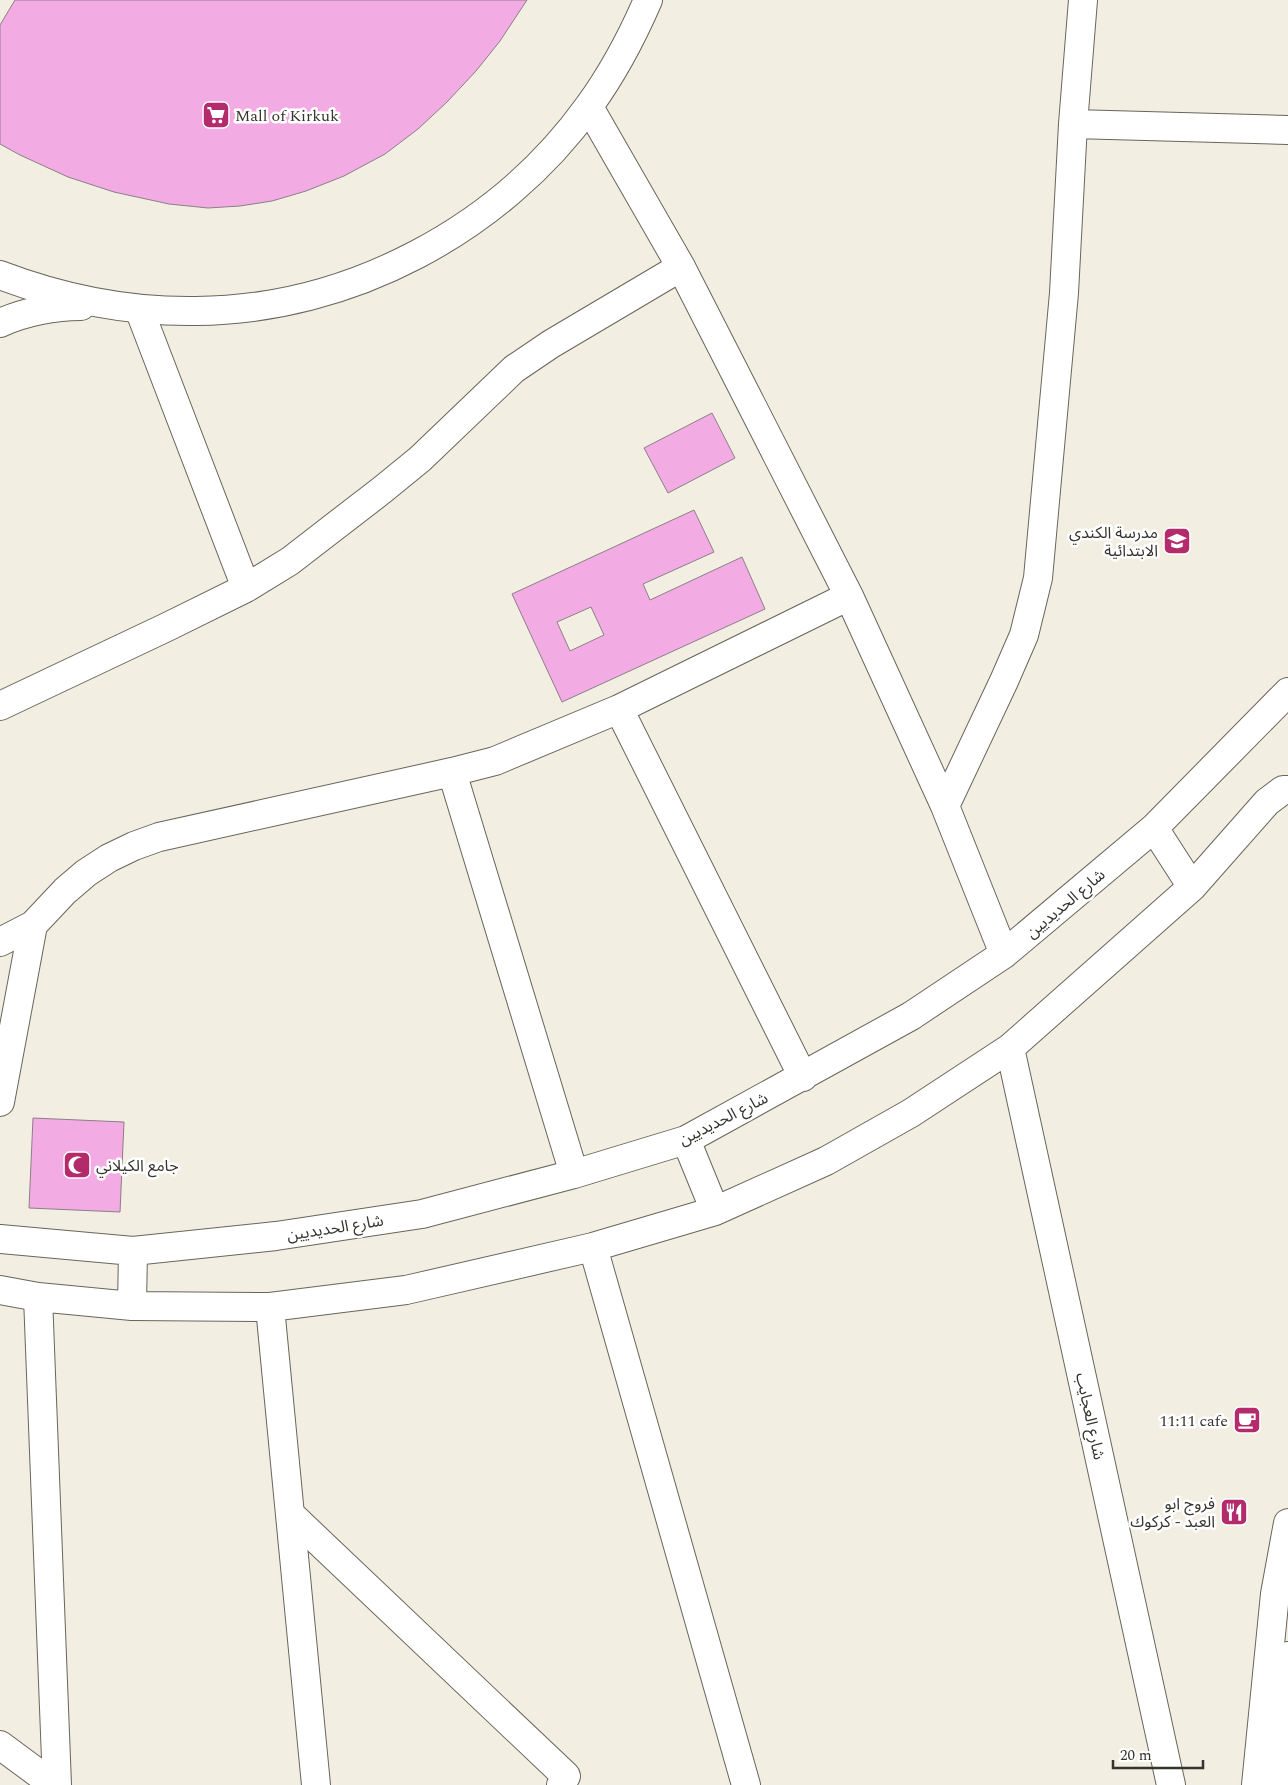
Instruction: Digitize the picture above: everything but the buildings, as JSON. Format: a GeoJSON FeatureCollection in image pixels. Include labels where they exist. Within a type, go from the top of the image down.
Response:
{"type":"FeatureCollection","features":[{"type":"Feature","properties":{"kind":"street"},"geometry":{"type":"LineString","coordinates":[[0,323],[33,312],[70,306],[196,312],[263,305],[310,296],[364,279],[417,255],[466,226],[511,191],[552,151],[589,107],[612,73],[632,37],[648,0]]}},
{"type":"Feature","properties":{"kind":"street"},"geometry":{"type":"LineString","coordinates":[[945,806],[1024,635],[1038,578],[1064,293],[1073,124],[1083,0]]}},
{"type":"Feature","properties":{"kind":"street"},"geometry":{"type":"LineString","coordinates":[[589,107],[681,267],[849,596],[945,806],[1004,954]]}},
{"type":"Feature","properties":{"kind":"street"},"geometry":{"type":"LineString","coordinates":[[1073,124],[1288,130]]}},
{"type":"Feature","properties":{"kind":"street"},"geometry":{"type":"LineString","coordinates":[[0,706],[246,588],[290,561],[382,490],[444,437],[514,369],[550,344],[681,267]]}},
{"type":"Feature","properties":{"kind":"street"},"geometry":{"type":"LineString","coordinates":[[0,275],[63,296],[129,308]]}},
{"type":"Feature","properties":{"kind":"street"},"geometry":{"type":"LineString","coordinates":[[129,308],[246,588]]}},
{"type":"Feature","properties":{"kind":"street"},"geometry":{"type":"LineString","coordinates":[[0,942],[33,924],[65,891],[86,873],[109,858],[134,846],[159,837],[496,761],[529,745],[619,709],[849,596]]}},
{"type":"Feature","properties":{"kind":"street","name":"شارع الحديديين"},"geometry":{"type":"LineString","coordinates":[[0,1240],[132,1252],[276,1236],[422,1214],[574,1174],[686,1140],[911,1016],[1004,954],[1154,828],[1288,692]]}},
{"type":"Feature","properties":{"kind":"street"},"geometry":{"type":"LineString","coordinates":[[619,709],[803,1077]]}},
{"type":"Feature","properties":{"kind":"street"},"geometry":{"type":"LineString","coordinates":[[452,772],[574,1174]]}},
{"type":"Feature","properties":{"kind":"street"},"geometry":{"type":"LineString","coordinates":[[0,1290],[38,1297],[132,1306],[270,1307],[406,1290],[593,1247],[715,1211],[843,1151],[911,1114],[1010,1048],[1192,887],[1267,802],[1282,790],[1288,790]]}},
{"type":"Feature","properties":{"kind":"street"},"geometry":{"type":"LineString","coordinates":[[1154,828],[1192,887]]}},
{"type":"Feature","properties":{"kind":"street"},"geometry":{"type":"LineString","coordinates":[[0,1102],[33,924]]}},
{"type":"Feature","properties":{"kind":"street","name":"شارع العجايب"},"geometry":{"type":"LineString","coordinates":[[1010,1048],[1172,1785]]}},
{"type":"Feature","properties":{"kind":"street"},"geometry":{"type":"LineString","coordinates":[[686,1140],[715,1211]]}},
{"type":"Feature","properties":{"kind":"street"},"geometry":{"type":"LineString","coordinates":[[593,1247],[746,1785]]}},
{"type":"Feature","properties":{"kind":"street"},"geometry":{"type":"LineString","coordinates":[[132,1252],[132,1306]]}},
{"type":"Feature","properties":{"kind":"street"},"geometry":{"type":"LineString","coordinates":[[38,1297],[56,1785]]}},
{"type":"Feature","properties":{"kind":"street"},"geometry":{"type":"LineString","coordinates":[[270,1307],[316,1785]]}},
{"type":"Feature","properties":{"kind":"street"},"geometry":{"type":"LineString","coordinates":[[290,1514],[566,1776],[561,1785]]}},
{"type":"Feature","properties":{"kind":"street"},"geometry":{"type":"LineString","coordinates":[[1256,1785],[1275,1594],[1288,1523]]}},
{"type":"Feature","properties":{"kind":"street"},"geometry":{"type":"LineString","coordinates":[[1277,1785],[1288,1656]]}},
{"type":"Feature","properties":{"kind":"street"},"geometry":{"type":"LineString","coordinates":[[0,1745],[56,1785]]}},
{"type":"Feature","properties":{"kind":"place","name":"Mall of Kirkuk"},"geometry":{"type":"Point","coordinates":[216,115]}},
{"type":"Feature","properties":{"kind":"place","name":"مدرسة الكندي الابتدائية"},"geometry":{"type":"Point","coordinates":[1177,541]}},
{"type":"Feature","properties":{"kind":"place","name":"جامع الكيلاني"},"geometry":{"type":"Point","coordinates":[77,1165]}},
{"type":"Feature","properties":{"kind":"place","name":"11:11 cafe"},"geometry":{"type":"Point","coordinates":[1247,1420]}},
{"type":"Feature","properties":{"kind":"place","name":"فروج ابو العبد - كركوك"},"geometry":{"type":"Point","coordinates":[1234,1512]}}]}
